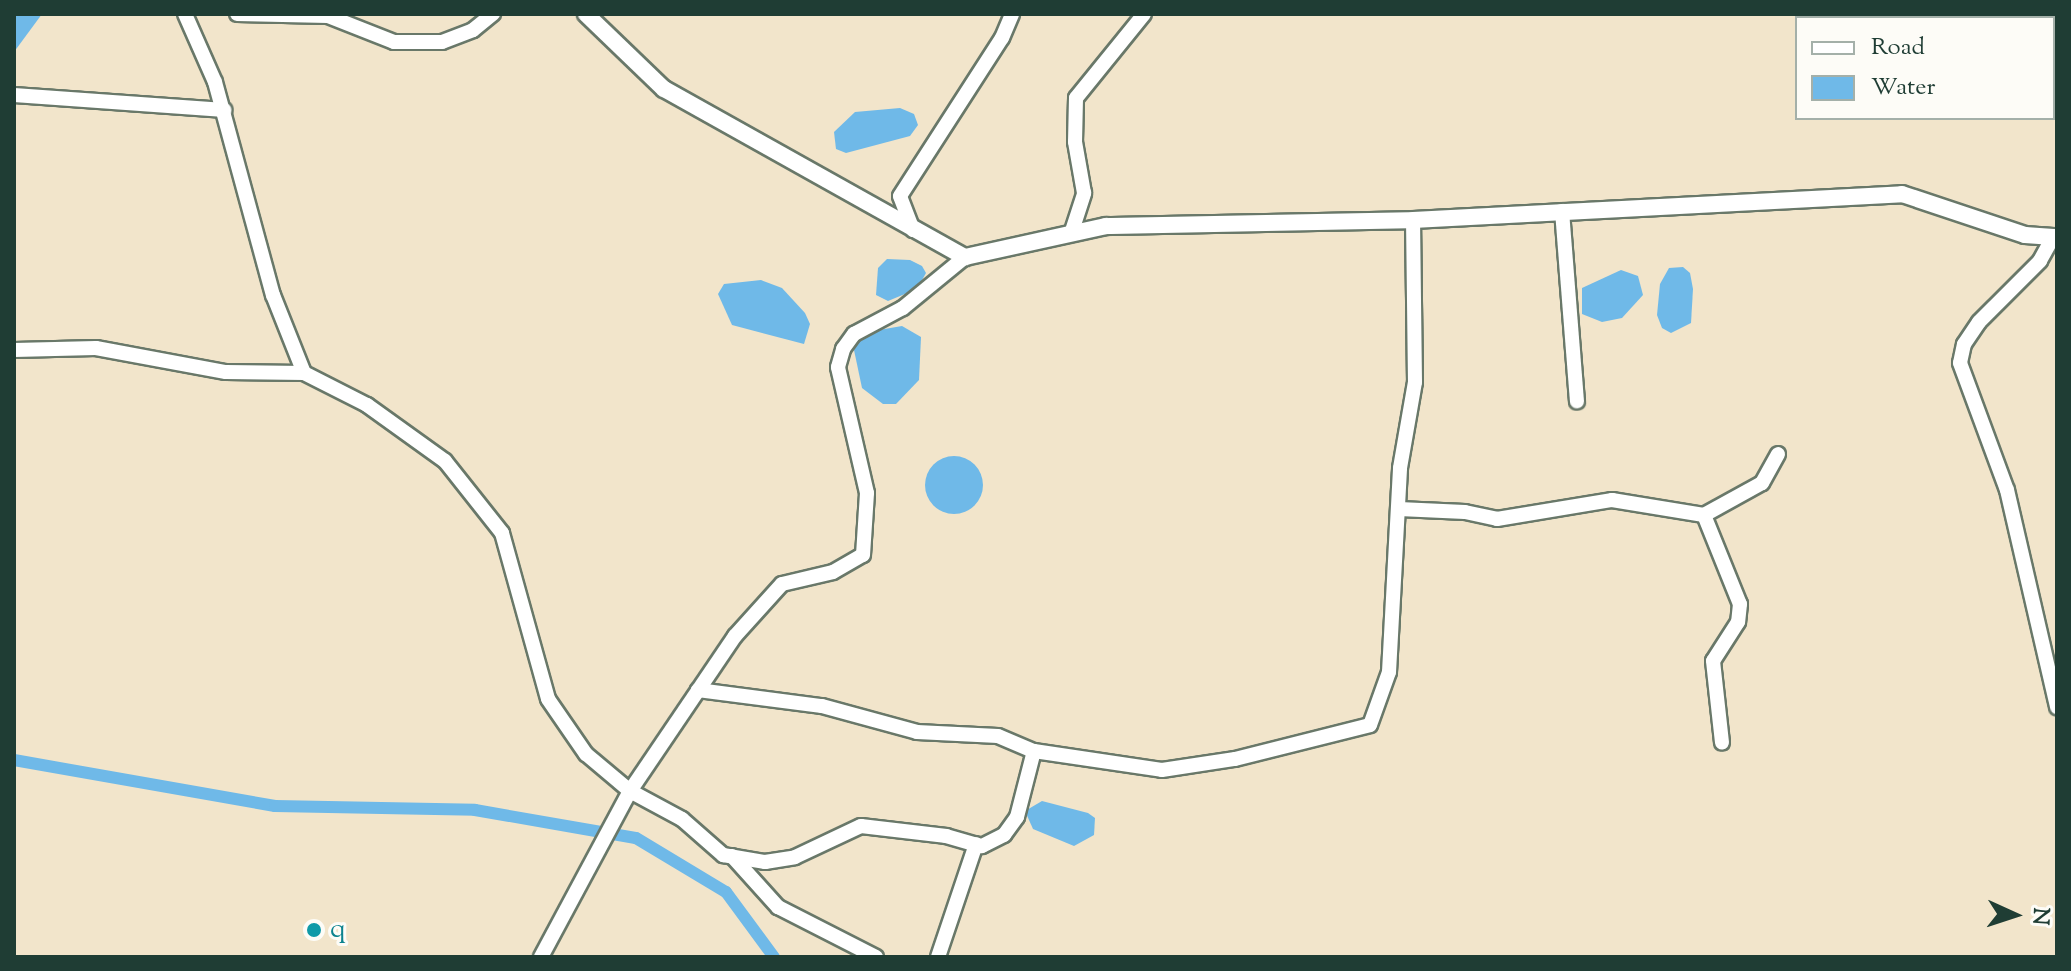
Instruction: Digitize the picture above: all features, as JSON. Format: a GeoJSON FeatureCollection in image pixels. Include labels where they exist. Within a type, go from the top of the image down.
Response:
{"type":"FeatureCollection","features":[{"type":"Feature","properties":{"kind":"street"},"geometry":{"type":"LineString","coordinates":[[185,14],[224,110],[273,295],[304,373]]}},
{"type":"Feature","properties":{"kind":"street"},"geometry":{"type":"LineString","coordinates":[[237,14],[328,15],[394,42],[426,42],[473,30],[493,14]]}},
{"type":"Feature","properties":{"kind":"street"},"geometry":{"type":"LineString","coordinates":[[586,14],[664,89],[862,196],[913,230],[965,257]]}},
{"type":"Feature","properties":{"kind":"street"},"geometry":{"type":"LineString","coordinates":[[913,230],[900,196],[1002,38],[1012,14]]}},
{"type":"Feature","properties":{"kind":"street"},"geometry":{"type":"LineString","coordinates":[[1072,231],[1084,193],[1075,142],[1076,98],[1144,14]]}},
{"type":"Feature","properties":{"kind":"street"},"geometry":{"type":"LineString","coordinates":[[14,95],[224,110]]}},
{"type":"Feature","properties":{"kind":"street"},"geometry":{"type":"LineString","coordinates":[[541,957],[630,791],[698,690],[772,591],[847,567],[863,555],[867,493],[838,367],[843,349],[854,334],[903,308],[965,257],[1072,231],[1106,226],[1413,220],[1902,194],[2054,238],[2040,261],[1979,322],[1964,344],[1960,363],[2007,490],[2057,707]]}},
{"type":"Feature","properties":{"kind":"street"},"geometry":{"type":"LineString","coordinates":[[1562,211],[1577,401]]}},
{"type":"Feature","properties":{"kind":"street"},"geometry":{"type":"LineString","coordinates":[[698,690],[811,704],[917,732],[998,736],[1034,751],[1162,770],[1223,762],[1370,725],[1389,672],[1400,468],[1415,382],[1413,220]]}},
{"type":"Feature","properties":{"kind":"street"},"geometry":{"type":"LineString","coordinates":[[14,350],[96,348],[226,372],[304,373],[367,405],[445,461],[502,533],[548,699],[586,754],[630,791],[682,819],[723,855],[765,862],[795,857],[861,826],[976,844],[1004,835],[1017,817],[1034,751]]}},
{"type":"Feature","properties":{"kind":"street"},"geometry":{"type":"LineString","coordinates":[[1399,509],[1465,512],[1497,519],[1612,500],[1704,515],[1762,483],[1778,454]]}},
{"type":"Feature","properties":{"kind":"street"},"geometry":{"type":"LineString","coordinates":[[1704,515],[1740,604],[1738,622],[1713,661],[1722,743]]}},
{"type":"Feature","properties":{"kind":"street"},"geometry":{"type":"LineString","coordinates":[[938,957],[976,844]]}},
{"type":"Feature","properties":{"kind":"street"},"geometry":{"type":"LineString","coordinates":[[732,856],[778,907],[876,957]]}},
{"type":"Feature","properties":{"kind":"water"},"geometry":{"type":"Polygon","coordinates":[[[14,14],[42,14],[14,52],[14,14]]]}},
{"type":"Feature","properties":{"kind":"water"},"geometry":{"type":"Polygon","coordinates":[[[900,108],[914,114],[918,125],[910,136],[846,153],[836,149],[834,132],[855,112],[900,108]]]}},
{"type":"Feature","properties":{"kind":"water"},"geometry":{"type":"Polygon","coordinates":[[[887,259],[910,260],[922,266],[926,273],[917,289],[888,301],[876,295],[878,268],[887,259]]]}},
{"type":"Feature","properties":{"kind":"water"},"geometry":{"type":"Polygon","coordinates":[[[1683,267],[1690,273],[1693,289],[1691,323],[1671,333],[1662,328],[1657,315],[1660,284],[1669,268],[1683,267]]]}},
{"type":"Feature","properties":{"kind":"water"},"geometry":{"type":"Polygon","coordinates":[[[1621,270],[1638,276],[1643,295],[1622,318],[1602,322],[1582,314],[1582,288],[1621,270]]]}},
{"type":"Feature","properties":{"kind":"water"},"geometry":{"type":"Polygon","coordinates":[[[761,280],[782,288],[805,313],[810,324],[804,344],[732,325],[718,294],[724,284],[761,280]]]}},
{"type":"Feature","properties":{"kind":"water"},"geometry":{"type":"Polygon","coordinates":[[[902,326],[921,337],[919,380],[896,404],[883,404],[862,388],[854,350],[859,340],[873,331],[902,326]]]}},
{"type":"Feature","properties":{"kind":"water"},"geometry":{"type":"Polygon","coordinates":[[[954,456],[965,458],[974,465],[981,474],[981,496],[974,505],[965,512],[954,514],[943,512],[934,505],[927,496],[925,485],[927,474],[934,465],[943,458],[954,456]]]}},
{"type":"Feature","properties":{"kind":"water"},"geometry":{"type":"Polygon","coordinates":[[[1042,801],[1088,813],[1095,818],[1094,835],[1074,846],[1033,829],[1025,811],[1042,801]]]}},
{"type":"Feature","properties":{"kind":"waterway"},"geometry":{"type":"LineString","coordinates":[[14,760],[275,806],[475,810],[636,838],[726,892],[774,957]]}},
{"type":"Feature","properties":{"kind":"place","name":"q"},"geometry":{"type":"Point","coordinates":[314,930]}}]}
